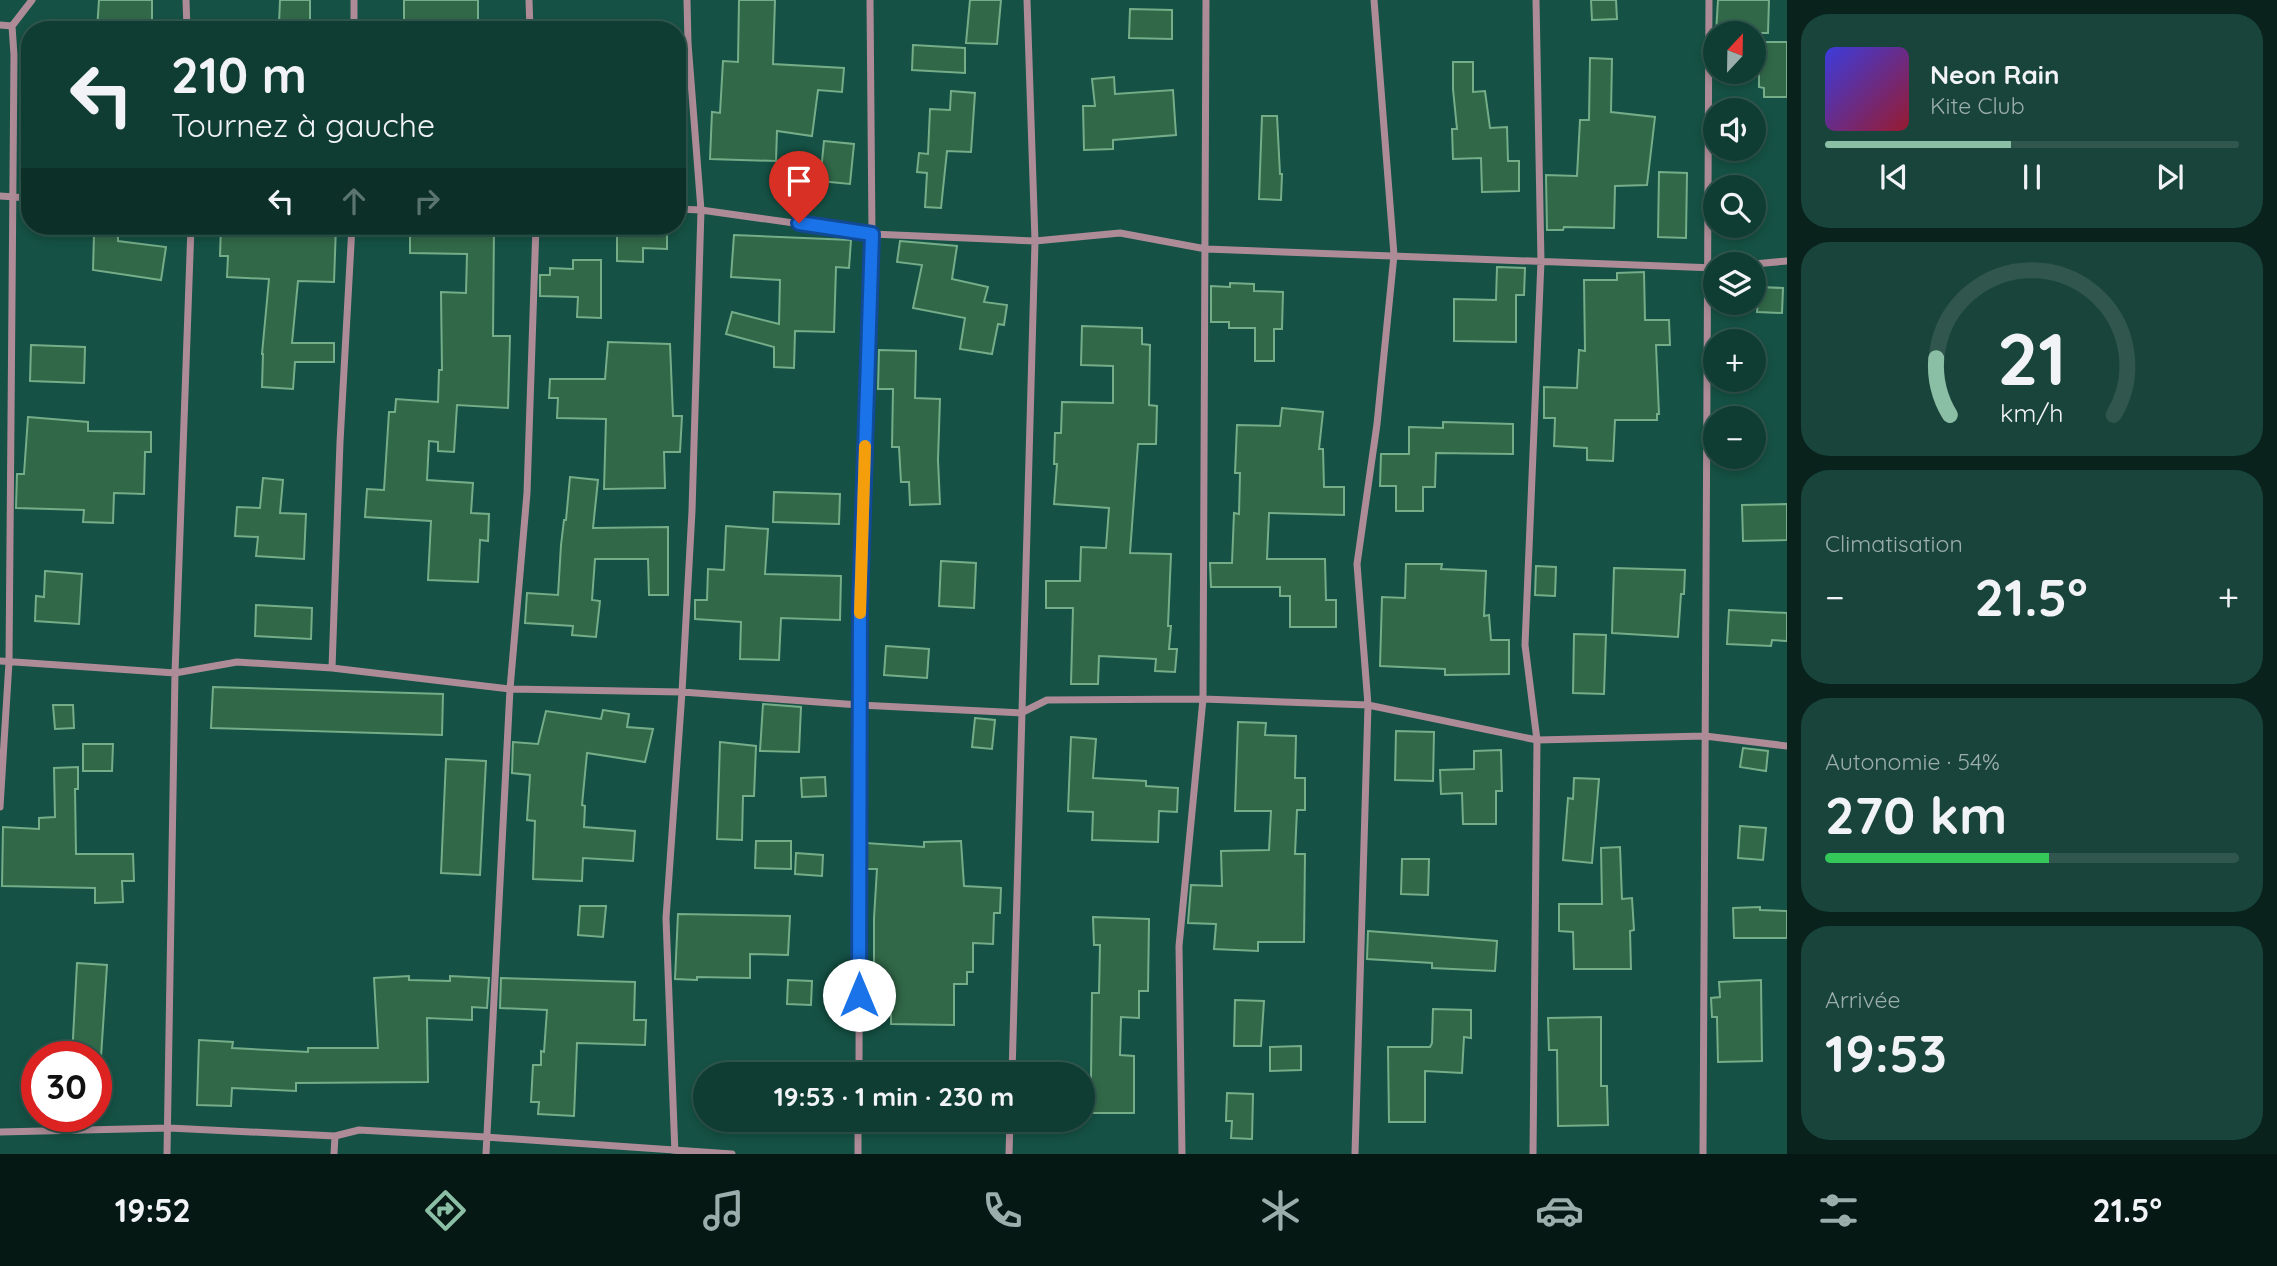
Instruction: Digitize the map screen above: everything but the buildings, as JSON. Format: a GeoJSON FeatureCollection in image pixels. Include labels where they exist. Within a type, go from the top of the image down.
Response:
{"type":"FeatureCollection","features":[{"type":"Feature","properties":{"kind":"street"},"geometry":{"type":"LineString","coordinates":[[0,807],[9,662],[15,55],[12,26],[32,0]]}},
{"type":"Feature","properties":{"kind":"street"},"geometry":{"type":"LineString","coordinates":[[186,0],[187,21]]}},
{"type":"Feature","properties":{"kind":"street"},"geometry":{"type":"LineString","coordinates":[[354,0],[354,21]]}},
{"type":"Feature","properties":{"kind":"street"},"geometry":{"type":"LineString","coordinates":[[529,0],[530,21]]}},
{"type":"Feature","properties":{"kind":"street"},"geometry":{"type":"LineString","coordinates":[[675,1152],[666,918],[692,511],[701,210],[687,0]]}},
{"type":"Feature","properties":{"kind":"street"},"geometry":{"type":"LineString","coordinates":[[859,1062],[860,605],[872,234],[870,0]]}},
{"type":"Feature","properties":{"kind":"street"},"geometry":{"type":"LineString","coordinates":[[1012,1062],[1035,241],[1027,0]]}},
{"type":"Feature","properties":{"kind":"street"},"geometry":{"type":"LineString","coordinates":[[1182,1154],[1179,946],[1203,699],[1206,0]]}},
{"type":"Feature","properties":{"kind":"street"},"geometry":{"type":"LineString","coordinates":[[1355,1154],[1368,705],[1357,564],[1377,424],[1394,255],[1374,0]]}},
{"type":"Feature","properties":{"kind":"street"},"geometry":{"type":"LineString","coordinates":[[1533,1154],[1537,740],[1525,645],[1541,261],[1536,0]]}},
{"type":"Feature","properties":{"kind":"street"},"geometry":{"type":"LineString","coordinates":[[1709,0],[1712,252]]}},
{"type":"Feature","properties":{"kind":"street"},"geometry":{"type":"LineString","coordinates":[[0,25],[12,26]]}},
{"type":"Feature","properties":{"kind":"street"},"geometry":{"type":"LineString","coordinates":[[0,196],[21,198]]}},
{"type":"Feature","properties":{"kind":"street"},"geometry":{"type":"LineString","coordinates":[[686,209],[872,234],[1035,241],[1120,233],[1206,249],[1703,269]]}},
{"type":"Feature","properties":{"kind":"street"},"geometry":{"type":"LineString","coordinates":[[167,1154],[175,673],[191,235]]}},
{"type":"Feature","properties":{"kind":"street"},"geometry":{"type":"LineString","coordinates":[[332,668],[340,442],[352,235]]}},
{"type":"Feature","properties":{"kind":"street"},"geometry":{"type":"LineString","coordinates":[[486,1154],[510,689],[527,493],[537,235]]}},
{"type":"Feature","properties":{"kind":"street"},"geometry":{"type":"LineString","coordinates":[[1766,263],[1787,261]]}},
{"type":"Feature","properties":{"kind":"street"},"geometry":{"type":"LineString","coordinates":[[1703,1154],[1704,736],[1711,315]]}},
{"type":"Feature","properties":{"kind":"street"},"geometry":{"type":"LineString","coordinates":[[0,661],[175,673],[237,662],[332,668],[510,689],[682,692],[1021,713],[1047,700],[1203,699],[1368,705],[1537,740],[1704,736],[1787,746]]}},
{"type":"Feature","properties":{"kind":"street"},"geometry":{"type":"LineString","coordinates":[[0,1132],[169,1128],[335,1136],[359,1130],[486,1136],[675,1152],[732,1154]]}},
{"type":"Feature","properties":{"kind":"street"},"geometry":{"type":"LineString","coordinates":[[858,1154],[859,1132]]}},
{"type":"Feature","properties":{"kind":"street"},"geometry":{"type":"LineString","coordinates":[[1009,1154],[1010,1132]]}},
{"type":"Feature","properties":{"kind":"street"},"geometry":{"type":"LineString","coordinates":[[334,1154],[335,1136]]}},
{"type":"Feature","properties":{"kind":"slow traffic"},"geometry":{"type":"LineString","coordinates":[[860,613],[865,446]]}},
{"type":"Feature","properties":{"kind":"route"},"geometry":{"type":"LineString","coordinates":[[799,223],[872,234],[860,605],[859,995]]}}]}
